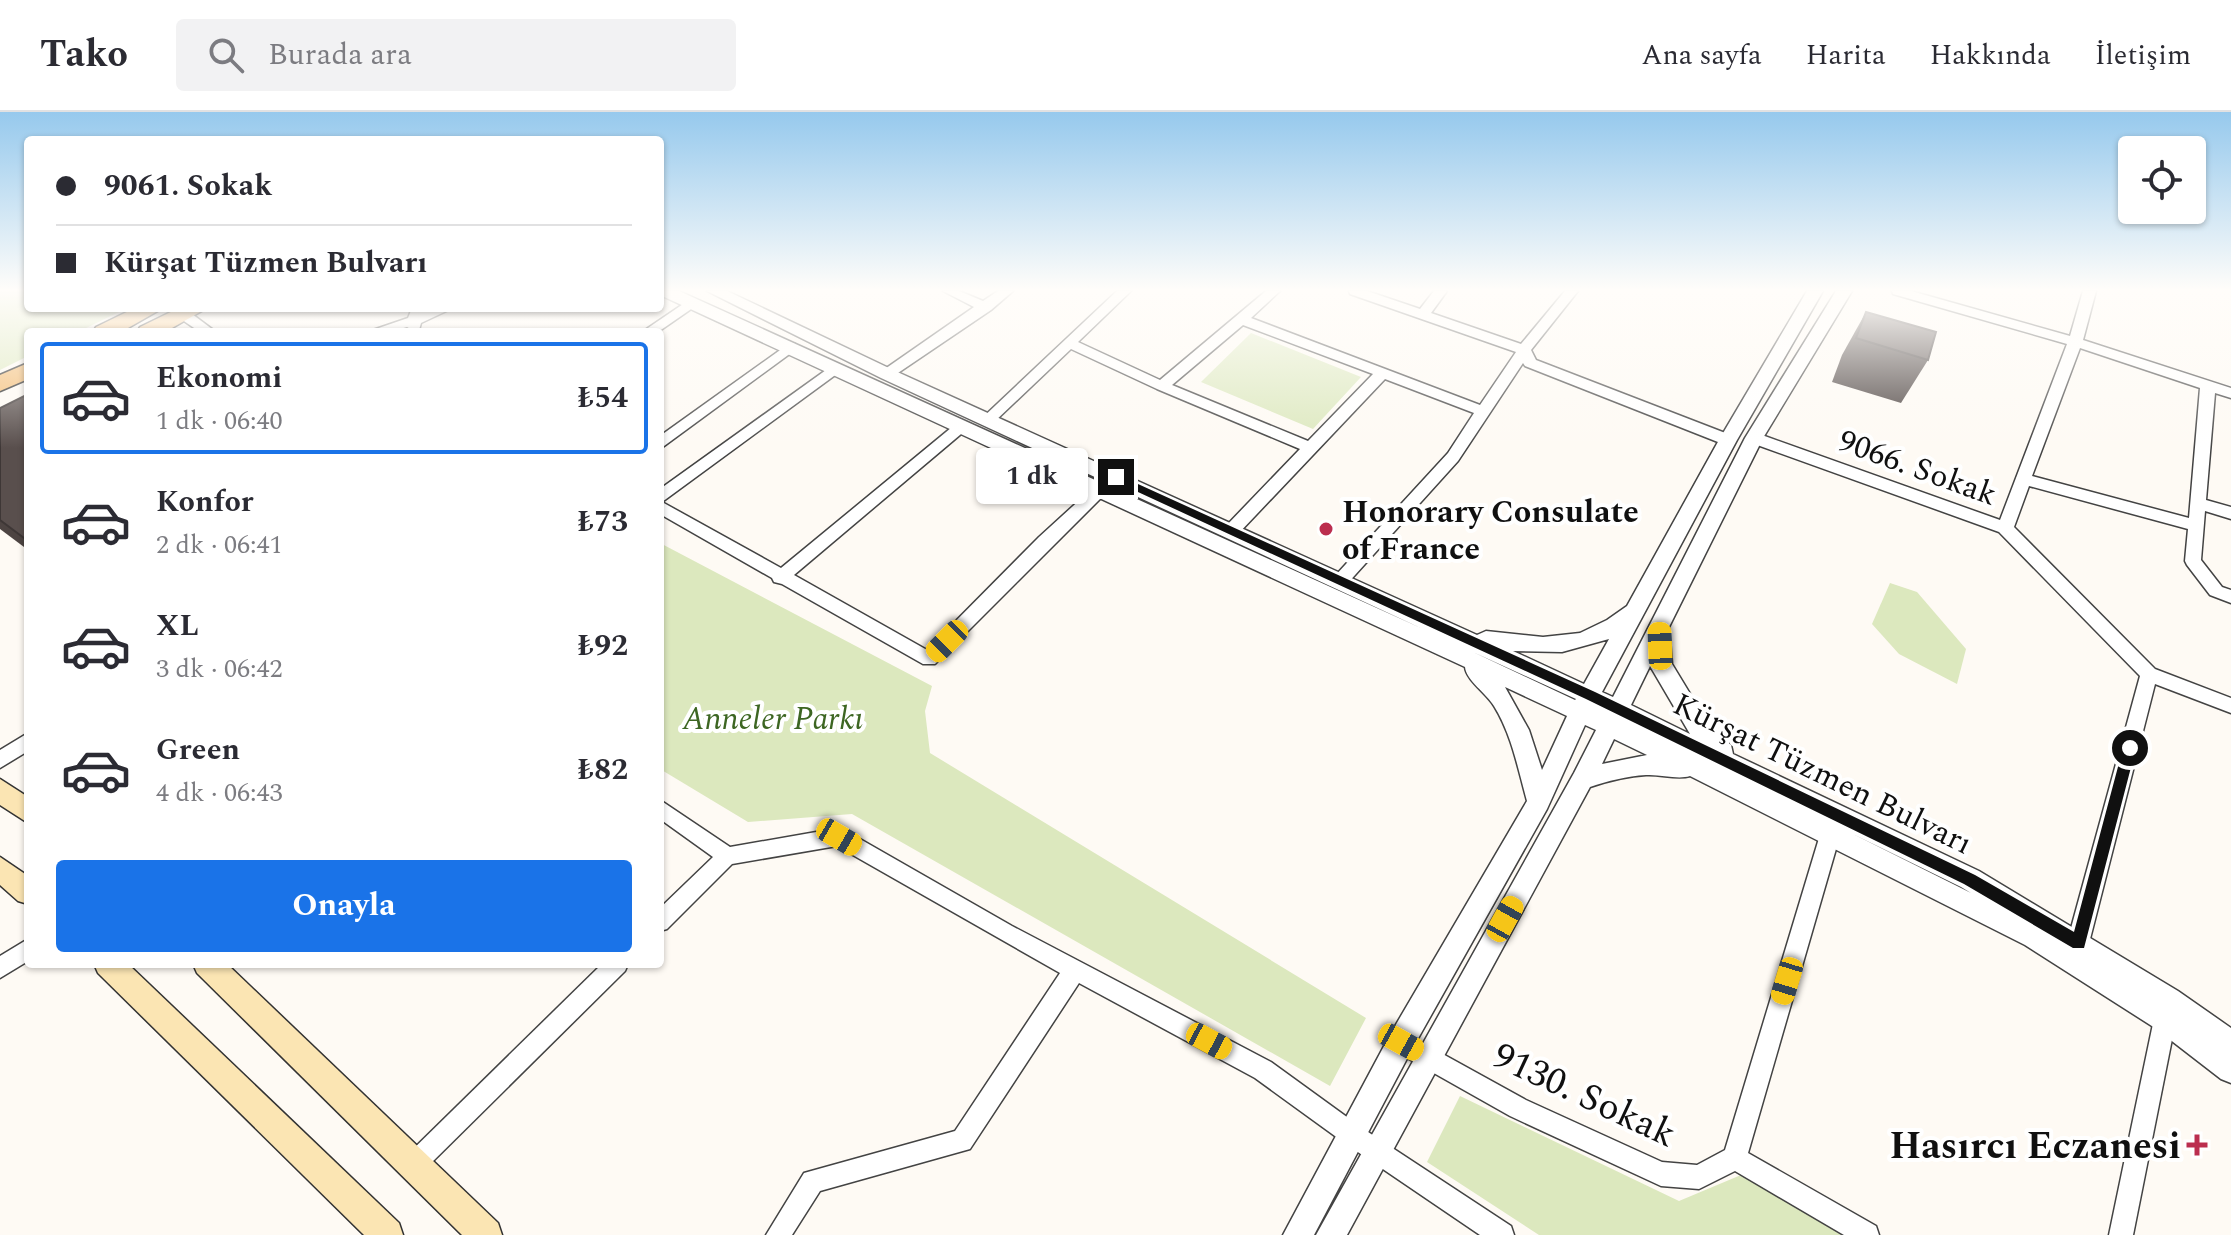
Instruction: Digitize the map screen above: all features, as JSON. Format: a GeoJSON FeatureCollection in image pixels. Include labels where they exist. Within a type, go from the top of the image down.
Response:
{"type":"FeatureCollection","features":[{"type":"Feature","properties":{"kind":"main road"},"geometry":{"type":"LineString","coordinates":[[0,384],[24,372]]}},
{"type":"Feature","properties":{"kind":"main road"},"geometry":{"type":"LineString","coordinates":[[0,404],[24,393]]}},
{"type":"Feature","properties":{"kind":"main road"},"geometry":{"type":"LineString","coordinates":[[0,790],[24,809]]}},
{"type":"Feature","properties":{"kind":"main road"},"geometry":{"type":"LineString","coordinates":[[0,869],[24,889]]}},
{"type":"Feature","properties":{"kind":"main road"},"geometry":{"type":"LineString","coordinates":[[112,968],[387,1235]]}},
{"type":"Feature","properties":{"kind":"main road"},"geometry":{"type":"LineString","coordinates":[[211,968],[280,1029],[411,1167],[486,1235]]}},
{"type":"Feature","properties":{"kind":"street","name":"Kürşat Tüzmen Bulvarı"},"geometry":{"type":"LineString","coordinates":[[782,343],[833,370],[1101,490],[1450,641],[1745,782],[1970,879],[2169,1000],[2231,1044]]}},
{"type":"Feature","properties":{"kind":"street","name":"Kürşat Tüzmen Bulvarı"},"geometry":{"type":"LineString","coordinates":[[829,343],[887,374],[1340,581],[1450,641]]}},
{"type":"Feature","properties":{"kind":"street"},"geometry":{"type":"LineString","coordinates":[[887,374],[932,343]]}},
{"type":"Feature","properties":{"kind":"street"},"geometry":{"type":"LineString","coordinates":[[988,420],[1069,343]]}},
{"type":"Feature","properties":{"kind":"street"},"geometry":{"type":"LineString","coordinates":[[1070,343],[1162,386],[1311,448]]}},
{"type":"Feature","properties":{"kind":"street"},"geometry":{"type":"LineString","coordinates":[[1162,386],[1212,343]]}},
{"type":"Feature","properties":{"kind":"street"},"geometry":{"type":"LineString","coordinates":[[1306,343],[1483,411]]}},
{"type":"Feature","properties":{"kind":"street"},"geometry":{"type":"LineString","coordinates":[[1506,343],[1524,350],[1530,363],[1728,440]]}},
{"type":"Feature","properties":{"kind":"street"},"geometry":{"type":"LineString","coordinates":[[1340,581],[1453,457],[1529,343]]}},
{"type":"Feature","properties":{"kind":"street"},"geometry":{"type":"LineString","coordinates":[[1298,1235],[1354,1136],[1401,1042],[1539,802],[1585,704],[1728,440],[1784,343]]}},
{"type":"Feature","properties":{"kind":"street"},"geometry":{"type":"LineString","coordinates":[[1331,1235],[1582,780],[1754,438],[1812,343]]}},
{"type":"Feature","properties":{"kind":"street"},"geometry":{"type":"LineString","coordinates":[[2005,528],[2074,343]]}},
{"type":"Feature","properties":{"kind":"street"},"geometry":{"type":"LineString","coordinates":[[2079,343],[2231,393]]}},
{"type":"Feature","properties":{"kind":"street"},"geometry":{"type":"LineString","coordinates":[[664,441],[790,347]]}},
{"type":"Feature","properties":{"kind":"street"},"geometry":{"type":"LineString","coordinates":[[664,494],[833,370]]}},
{"type":"Feature","properties":{"kind":"street"},"geometry":{"type":"LineString","coordinates":[[1231,531],[1383,372]]}},
{"type":"Feature","properties":{"kind":"street"},"geometry":{"type":"LineString","coordinates":[[2208,386],[2193,561],[2216,591],[2231,597]]}},
{"type":"Feature","properties":{"kind":"street"},"geometry":{"type":"LineString","coordinates":[[780,578],[962,426]]}},
{"type":"Feature","properties":{"kind":"street","name":"9066. Sokak"},"geometry":{"type":"LineString","coordinates":[[1754,438],[2005,528],[2149,674]]}},
{"type":"Feature","properties":{"kind":"street"},"geometry":{"type":"LineString","coordinates":[[2023,479],[2195,525]]}},
{"type":"Feature","properties":{"kind":"street"},"geometry":{"type":"LineString","coordinates":[[664,509],[780,578],[929,659],[1045,541],[1101,490]]}},
{"type":"Feature","properties":{"kind":"street"},"geometry":{"type":"LineString","coordinates":[[2196,502],[2231,513]]}},
{"type":"Feature","properties":{"kind":"street"},"geometry":{"type":"LineString","coordinates":[[1450,641],[1544,648],[1614,630],[1641,601]]}},
{"type":"Feature","properties":{"kind":"street"},"geometry":{"type":"LineString","coordinates":[[1659,627],[1661,665],[1679,698],[1704,737],[1745,782]]}},
{"type":"Feature","properties":{"kind":"street"},"geometry":{"type":"LineString","coordinates":[[1450,641],[1489,680],[1506,703],[1539,802]]}},
{"type":"Feature","properties":{"kind":"street"},"geometry":{"type":"LineString","coordinates":[[2078,943],[2149,674],[2231,706]]}},
{"type":"Feature","properties":{"kind":"street"},"geometry":{"type":"LineString","coordinates":[[0,760],[24,744]]}},
{"type":"Feature","properties":{"kind":"street"},"geometry":{"type":"LineString","coordinates":[[1582,780],[1626,766],[1669,765],[1745,782]]}},
{"type":"Feature","properties":{"kind":"street","name":"Kürşat Tüzmen Bulvarı"},"geometry":{"type":"LineString","coordinates":[[1745,782],[1830,835],[2034,937],[2165,1019],[2231,1069]]}},
{"type":"Feature","properties":{"kind":"street"},"geometry":{"type":"LineString","coordinates":[[664,811],[727,856]]}},
{"type":"Feature","properties":{"kind":"street"},"geometry":{"type":"LineString","coordinates":[[1830,835],[1735,1158],[1867,1235]]}},
{"type":"Feature","properties":{"kind":"street"},"geometry":{"type":"LineString","coordinates":[[664,918],[727,856],[839,837],[1075,970],[1263,1070],[1354,1136],[1502,1235]]}},
{"type":"Feature","properties":{"kind":"street"},"geometry":{"type":"LineString","coordinates":[[0,968],[24,952]]}},
{"type":"Feature","properties":{"kind":"street"},"geometry":{"type":"LineString","coordinates":[[411,1167],[613,968]]}},
{"type":"Feature","properties":{"kind":"street"},"geometry":{"type":"LineString","coordinates":[[778,1235],[812,1181],[962,1141],[1075,970]]}},
{"type":"Feature","properties":{"kind":"street"},"geometry":{"type":"LineString","coordinates":[[2121,1235],[2165,1019]]}},
{"type":"Feature","properties":{"kind":"street","name":"9130. Sokak"},"geometry":{"type":"LineString","coordinates":[[1401,1042],[1518,1108],[1661,1174],[1699,1177],[1735,1158]]}},
{"type":"Feature","properties":{"kind":"green space"},"geometry":{"type":"Polygon","coordinates":[[[0,343],[24,343],[24,358],[0,370],[0,343]]]}},
{"type":"Feature","properties":{"kind":"green space"},"geometry":{"type":"Polygon","coordinates":[[[1240,343],[1277,343],[1361,377],[1313,429],[1201,382],[1240,343]]]}},
{"type":"Feature","properties":{"kind":"green space","name":"Anneler Parkı"},"geometry":{"type":"Polygon","coordinates":[[[664,545],[932,686],[925,711],[930,753],[1366,1018],[1330,1086],[852,814],[748,822],[664,771],[664,545]]]}},
{"type":"Feature","properties":{"kind":"green space"},"geometry":{"type":"Polygon","coordinates":[[[1890,583],[1917,592],[1966,649],[1957,684],[1899,654],[1872,624],[1890,583]]]}},
{"type":"Feature","properties":{"kind":"green space"},"geometry":{"type":"Polygon","coordinates":[[[1460,1096],[1679,1201],[1741,1175],[1842,1235],[1539,1235],[1427,1162],[1460,1096]]]}},
{"type":"Feature","properties":{"kind":"building"},"geometry":{"type":"Polygon","coordinates":[[[1874,343],[1933,343],[1928,360],[1874,343]]]}},
{"type":"Feature","properties":{"kind":"building"},"geometry":{"type":"Polygon","coordinates":[[[24,396],[24,538],[0,520],[0,408],[24,396]]]}},
{"type":"Feature","properties":{"kind":"place","name":"Honorary Consulate of France"},"geometry":{"type":"Point","coordinates":[1326,529]}},
{"type":"Feature","properties":{"kind":"place","name":"Hasırcı Eczanesi"},"geometry":{"type":"Point","coordinates":[2197,1145]}},
{"type":"Feature","properties":{"kind":"route"},"geometry":{"type":"LineString","coordinates":[[1116,477],[1590,696],[1835,817],[1970,879],[2078,943],[2130,748]]}}]}
